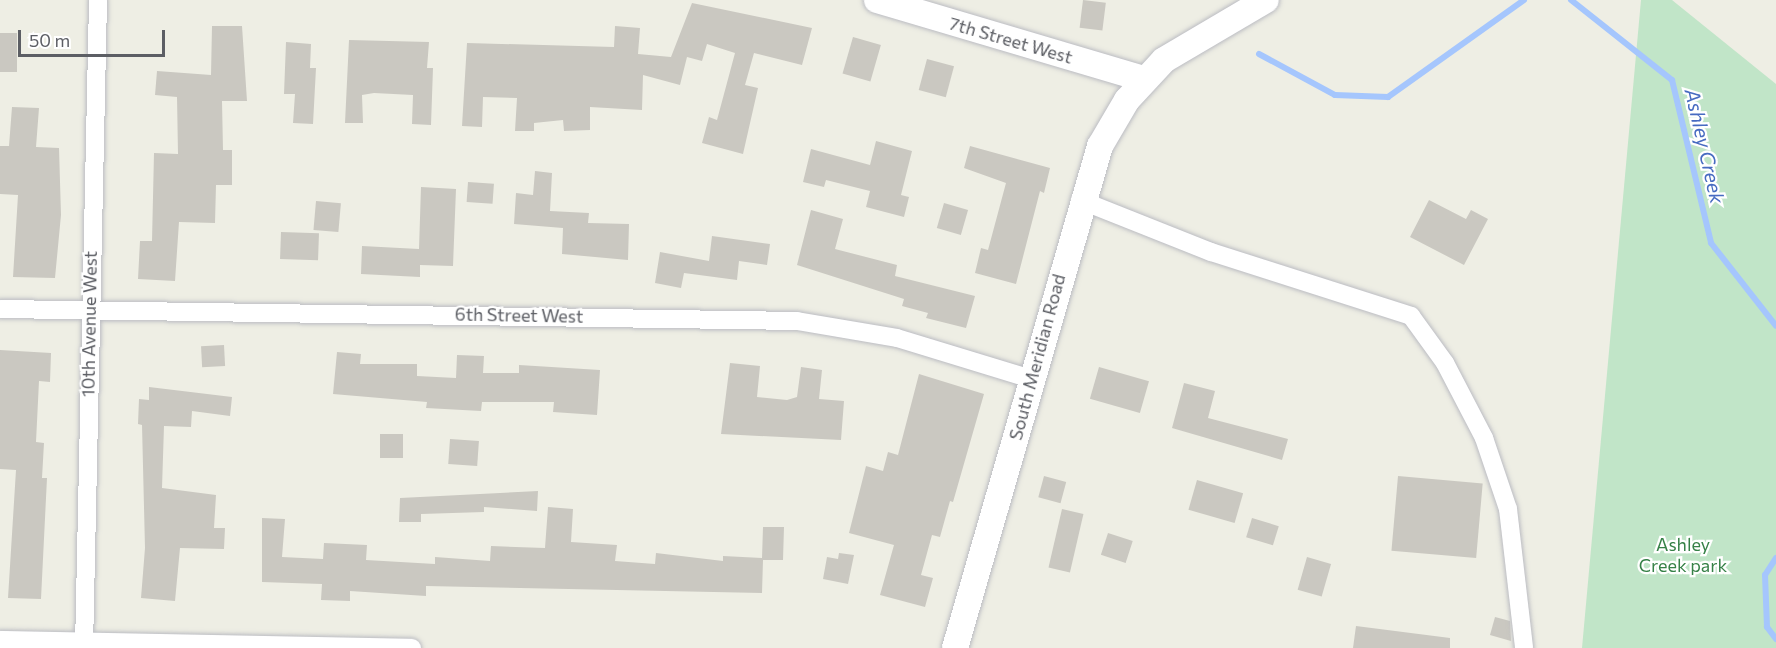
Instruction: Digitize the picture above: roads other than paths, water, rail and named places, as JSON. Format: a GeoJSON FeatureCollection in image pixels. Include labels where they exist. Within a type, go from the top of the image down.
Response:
{"type":"FeatureCollection","features":[{"type":"Feature","properties":{"kind":"street","name":"10th Avenue West"},"geometry":{"type":"LineString","coordinates":[[84,645],[98,0]]}},
{"type":"Feature","properties":{"kind":"street","name":"7th Street West"},"geometry":{"type":"LineString","coordinates":[[877,0],[1144,79]]}},
{"type":"Feature","properties":{"kind":"street","name":"South Meridian Road"},"geometry":{"type":"LineString","coordinates":[[955,648],[1080,200],[1111,123],[1144,79],[1177,50],[1266,0]]}},
{"type":"Feature","properties":{"kind":"street"},"geometry":{"type":"LineString","coordinates":[[1080,200],[1211,252],[1411,316],[1445,363],[1484,438],[1508,509],[1524,648]]}},
{"type":"Feature","properties":{"kind":"street","name":"6th Street West"},"geometry":{"type":"LineString","coordinates":[[0,309],[797,321],[897,338],[1031,379]]}},
{"type":"Feature","properties":{"kind":"street"},"geometry":{"type":"LineString","coordinates":[[0,640],[84,645],[412,648]]}},
{"type":"Feature","properties":{"kind":"waterway","name":"Ashley Creek"},"geometry":{"type":"LineString","coordinates":[[1259,54],[1335,95],[1388,97],[1524,0]]}},
{"type":"Feature","properties":{"kind":"waterway","name":"Ashley Creek"},"geometry":{"type":"LineString","coordinates":[[1571,0],[1672,80],[1711,243],[1776,326]]}},
{"type":"Feature","properties":{"kind":"waterway","name":"Ashley Creek"},"geometry":{"type":"LineString","coordinates":[[1776,558],[1765,575],[1767,627],[1776,639]]}},
{"type":"Feature","properties":{"kind":"park label","name":"Ashley Creek park"},"geometry":{"type":"Point","coordinates":[1683,555]}}]}
